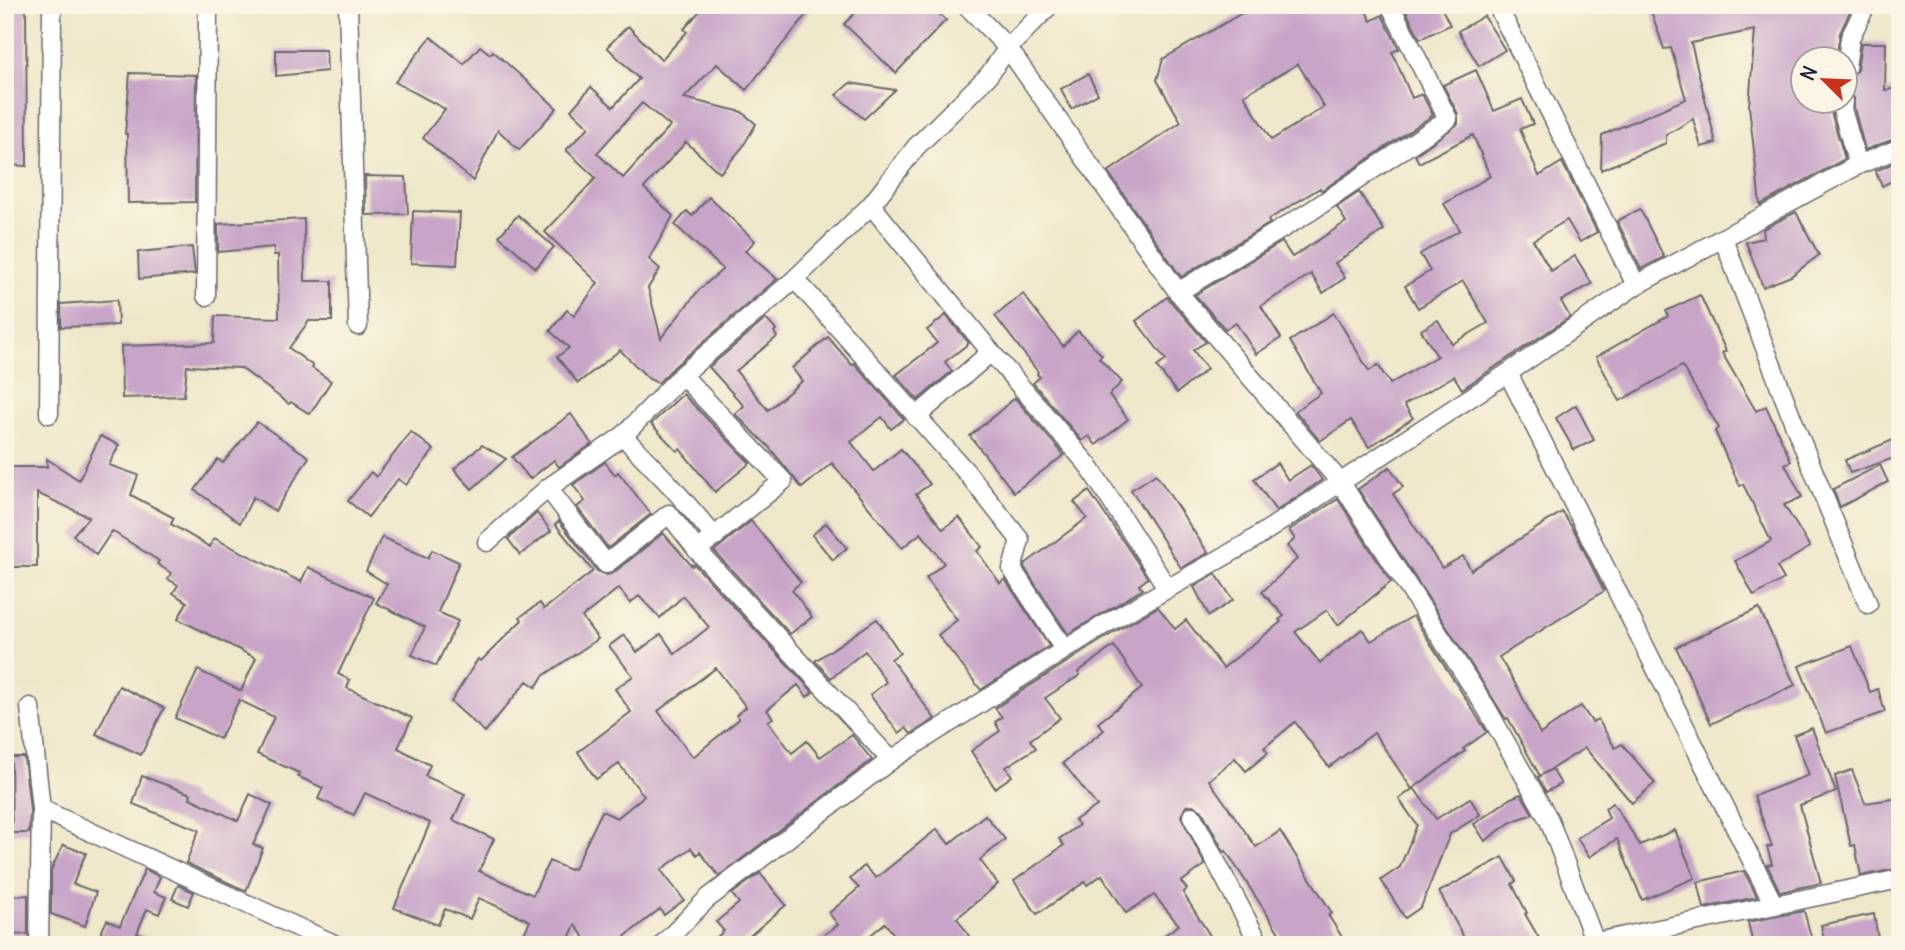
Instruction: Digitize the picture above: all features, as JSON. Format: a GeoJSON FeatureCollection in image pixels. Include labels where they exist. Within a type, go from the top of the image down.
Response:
{"type":"FeatureCollection","features":[{"type":"Feature","properties":{"kind":"street"},"geometry":{"type":"LineString","coordinates":[[49,414],[52,5]]}},
{"type":"Feature","properties":{"kind":"street"},"geometry":{"type":"LineString","coordinates":[[206,296],[208,5]]}},
{"type":"Feature","properties":{"kind":"street"},"geometry":{"type":"LineString","coordinates":[[348,5],[358,326]]}},
{"type":"Feature","properties":{"kind":"street"},"geometry":{"type":"LineString","coordinates":[[966,5],[1008,48],[1178,292],[1341,483],[1487,709],[1549,820],[1595,943],[1900,879]]}},
{"type":"Feature","properties":{"kind":"street"},"geometry":{"type":"LineString","coordinates":[[487,542],[548,488],[622,436],[682,374],[795,279],[872,205],[916,147],[988,75],[1008,48],[1049,5]]}},
{"type":"Feature","properties":{"kind":"street"},"geometry":{"type":"LineString","coordinates":[[1178,292],[1311,211],[1448,120],[1390,5]]}},
{"type":"Feature","properties":{"kind":"street"},"geometry":{"type":"LineString","coordinates":[[1497,5],[1636,285]]}},
{"type":"Feature","properties":{"kind":"street"},"geometry":{"type":"LineString","coordinates":[[1849,46],[1866,5]]}},
{"type":"Feature","properties":{"kind":"street"},"geometry":{"type":"LineString","coordinates":[[1844,116],[1857,166]]}},
{"type":"Feature","properties":{"kind":"street"},"geometry":{"type":"LineString","coordinates":[[662,945],[707,898],[891,760],[1064,649],[1246,544],[1508,373],[1636,285],[1857,166],[1900,148]]}},
{"type":"Feature","properties":{"kind":"street"},"geometry":{"type":"LineString","coordinates":[[872,205],[991,352],[1088,465],[1168,589]]}},
{"type":"Feature","properties":{"kind":"street"},"geometry":{"type":"LineString","coordinates":[[1723,238],[1797,431],[1868,604]]}},
{"type":"Feature","properties":{"kind":"street"},"geometry":{"type":"LineString","coordinates":[[795,279],[968,474],[1020,540],[1012,569],[1064,649]]}},
{"type":"Feature","properties":{"kind":"street"},"geometry":{"type":"LineString","coordinates":[[916,417],[991,352]]}},
{"type":"Feature","properties":{"kind":"street"},"geometry":{"type":"LineString","coordinates":[[1508,373],[1774,905]]}},
{"type":"Feature","properties":{"kind":"street"},"geometry":{"type":"LineString","coordinates":[[682,374],[783,481],[697,550]]}},
{"type":"Feature","properties":{"kind":"street"},"geometry":{"type":"LineString","coordinates":[[622,436],[672,487],[715,537]]}},
{"type":"Feature","properties":{"kind":"street"},"geometry":{"type":"LineString","coordinates":[[548,488],[606,564],[669,514],[697,550],[891,760]]}},
{"type":"Feature","properties":{"kind":"street"},"geometry":{"type":"LineString","coordinates":[[30,707],[41,809],[39,945]]}},
{"type":"Feature","properties":{"kind":"street"},"geometry":{"type":"LineString","coordinates":[[41,809],[336,945]]}},
{"type":"Feature","properties":{"kind":"street"},"geometry":{"type":"LineString","coordinates":[[1192,817],[1260,945]]}},
{"type":"Feature","properties":{"kind":"building"},"geometry":{"type":"Polygon","coordinates":[[[5,5],[26,5],[27,166],[5,165],[5,5]]]}},
{"type":"Feature","properties":{"kind":"building"},"geometry":{"type":"Polygon","coordinates":[[[705,5],[814,5],[746,90],[717,64],[684,98],[742,112],[756,124],[742,148],[720,173],[686,142],[644,188],[673,216],[649,259],[660,269],[648,288],[661,338],[699,290],[723,269],[675,225],[687,211],[692,216],[709,197],[755,241],[745,251],[777,279],[658,383],[649,379],[620,350],[578,383],[557,357],[569,348],[550,331],[567,310],[574,316],[598,283],[545,232],[596,178],[566,150],[589,127],[571,110],[591,87],[613,107],[639,79],[607,47],[628,26],[661,60],[687,32],[684,29],[705,5]],[[642,103],[597,153],[623,178],[670,126],[642,103]]]}},
{"type":"Feature","properties":{"kind":"building"},"geometry":{"type":"Polygon","coordinates":[[[863,5],[930,5],[946,20],[896,73],[844,24],[863,5]]]}},
{"type":"Feature","properties":{"kind":"building"},"geometry":{"type":"Polygon","coordinates":[[[1256,5],[1363,5],[1371,21],[1382,15],[1399,49],[1392,52],[1412,98],[1422,94],[1433,115],[1324,189],[1320,188],[1268,220],[1270,223],[1181,277],[1108,172],[1181,122],[1157,80],[1163,59],[1256,5]],[[1298,64],[1244,95],[1271,140],[1324,107],[1298,64]]]}},
{"type":"Feature","properties":{"kind":"building"},"geometry":{"type":"Polygon","coordinates":[[[1403,5],[1440,5],[1450,25],[1420,39],[1403,5]]]}},
{"type":"Feature","properties":{"kind":"building"},"geometry":{"type":"Polygon","coordinates":[[[1649,5],[1853,5],[1840,33],[1838,46],[1790,46],[1790,116],[1832,116],[1845,159],[1760,205],[1749,106],[1755,30],[1691,43],[1716,143],[1701,147],[1693,119],[1666,135],[1666,143],[1601,170],[1602,135],[1686,99],[1671,48],[1664,49],[1649,5]]]}},
{"type":"Feature","properties":{"kind":"building"},"geometry":{"type":"Polygon","coordinates":[[[1484,16],[1505,50],[1479,66],[1458,31],[1484,16]]]}},
{"type":"Feature","properties":{"kind":"building"},"geometry":{"type":"Polygon","coordinates":[[[431,37],[464,64],[480,46],[490,54],[493,51],[557,108],[519,150],[498,130],[473,181],[423,138],[445,109],[395,82],[431,37]]]}},
{"type":"Feature","properties":{"kind":"building"},"geometry":{"type":"Polygon","coordinates":[[[1861,43],[1886,43],[1885,90],[1900,88],[1900,137],[1865,150],[1856,116],[1860,116],[1861,43]]]}},
{"type":"Feature","properties":{"kind":"building"},"geometry":{"type":"Polygon","coordinates":[[[276,50],[326,50],[327,71],[276,76],[276,50]]]}},
{"type":"Feature","properties":{"kind":"building"},"geometry":{"type":"Polygon","coordinates":[[[1476,70],[1494,111],[1522,99],[1533,124],[1520,129],[1539,176],[1562,162],[1597,232],[1580,242],[1567,220],[1533,240],[1551,271],[1575,256],[1592,284],[1561,301],[1570,317],[1462,389],[1454,376],[1404,405],[1413,418],[1369,447],[1351,420],[1320,441],[1295,411],[1321,393],[1290,341],[1334,313],[1369,371],[1378,365],[1390,384],[1437,356],[1421,330],[1438,320],[1452,344],[1488,323],[1463,281],[1418,308],[1405,286],[1430,271],[1420,254],[1460,230],[1444,204],[1490,176],[1473,135],[1419,163],[1415,155],[1458,124],[1458,114],[1443,85],[1476,70]]]}},
{"type":"Feature","properties":{"kind":"building"},"geometry":{"type":"Polygon","coordinates":[[[130,73],[196,75],[195,202],[128,203],[125,134],[130,73]]]}},
{"type":"Feature","properties":{"kind":"building"},"geometry":{"type":"Polygon","coordinates":[[[1088,74],[1098,94],[1071,109],[1061,89],[1088,74]]]}},
{"type":"Feature","properties":{"kind":"building"},"geometry":{"type":"Polygon","coordinates":[[[850,83],[895,90],[864,119],[836,95],[850,83]]]}},
{"type":"Feature","properties":{"kind":"building"},"geometry":{"type":"Polygon","coordinates":[[[1900,160],[1900,177],[1882,186],[1875,171],[1900,160]]]}},
{"type":"Feature","properties":{"kind":"building"},"geometry":{"type":"Polygon","coordinates":[[[365,176],[406,177],[408,214],[366,215],[365,176]]]}},
{"type":"Feature","properties":{"kind":"building"},"geometry":{"type":"Polygon","coordinates":[[[1359,192],[1384,230],[1335,263],[1345,278],[1323,293],[1311,274],[1261,306],[1281,338],[1256,354],[1236,323],[1225,329],[1195,295],[1282,242],[1292,257],[1346,222],[1337,207],[1359,192]]]}},
{"type":"Feature","properties":{"kind":"building"},"geometry":{"type":"Polygon","coordinates":[[[1640,209],[1664,257],[1641,269],[1617,221],[1640,209]]]}},
{"type":"Feature","properties":{"kind":"building"},"geometry":{"type":"Polygon","coordinates":[[[413,211],[460,213],[457,265],[411,263],[413,211]]]}},
{"type":"Feature","properties":{"kind":"building"},"geometry":{"type":"Polygon","coordinates":[[[1796,212],[1819,255],[1791,276],[1763,287],[1746,242],[1764,238],[1763,229],[1796,212]]]}},
{"type":"Feature","properties":{"kind":"building"},"geometry":{"type":"Polygon","coordinates":[[[518,215],[554,247],[536,268],[499,236],[518,215]]]}},
{"type":"Feature","properties":{"kind":"building"},"geometry":{"type":"Polygon","coordinates":[[[304,219],[305,281],[332,281],[332,321],[309,321],[289,348],[331,381],[310,414],[291,402],[289,404],[241,368],[187,366],[184,396],[122,398],[121,346],[214,343],[215,316],[279,318],[278,255],[274,255],[274,247],[218,252],[218,224],[304,219]]]}},
{"type":"Feature","properties":{"kind":"building"},"geometry":{"type":"Polygon","coordinates":[[[192,247],[195,274],[139,279],[138,252],[192,247]]]}},
{"type":"Feature","properties":{"kind":"building"},"geometry":{"type":"Polygon","coordinates":[[[1023,294],[1063,346],[1078,331],[1102,355],[1099,358],[1122,382],[1109,395],[1128,419],[1096,445],[1089,436],[1082,441],[1033,383],[1040,377],[1038,372],[995,316],[1023,294]]]}},
{"type":"Feature","properties":{"kind":"building"},"geometry":{"type":"Polygon","coordinates":[[[1700,295],[1726,351],[1722,353],[1756,411],[1766,406],[1791,461],[1785,464],[1802,497],[1784,505],[1810,547],[1777,567],[1784,579],[1754,596],[1735,561],[1771,541],[1743,484],[1740,486],[1728,461],[1715,431],[1719,428],[1682,366],[1620,401],[1596,357],[1668,316],[1666,311],[1700,295]]]}},
{"type":"Feature","properties":{"kind":"building"},"geometry":{"type":"Polygon","coordinates":[[[1167,297],[1206,342],[1193,350],[1207,369],[1177,393],[1157,367],[1166,360],[1136,321],[1167,297]]]}},
{"type":"Feature","properties":{"kind":"building"},"geometry":{"type":"Polygon","coordinates":[[[117,300],[118,325],[61,327],[61,304],[117,300]]]}},
{"type":"Feature","properties":{"kind":"building"},"geometry":{"type":"Polygon","coordinates":[[[946,315],[969,343],[945,362],[952,371],[918,400],[896,375],[937,343],[927,330],[946,315]]]}},
{"type":"Feature","properties":{"kind":"building"},"geometry":{"type":"Polygon","coordinates":[[[766,319],[776,330],[774,332],[777,337],[736,371],[768,410],[802,381],[792,368],[828,337],[904,419],[891,429],[882,417],[851,442],[874,471],[901,449],[930,484],[916,494],[943,529],[959,517],[982,547],[977,551],[1000,583],[1005,579],[1049,646],[981,690],[938,635],[957,620],[926,578],[944,563],[921,533],[902,548],[832,463],[802,488],[769,447],[735,414],[744,406],[709,367],[766,319]]]}},
{"type":"Feature","properties":{"kind":"building"},"geometry":{"type":"Polygon","coordinates":[[[683,394],[750,463],[715,492],[680,449],[677,451],[651,424],[683,394]]]}},
{"type":"Feature","properties":{"kind":"building"},"geometry":{"type":"Polygon","coordinates":[[[1015,398],[1064,455],[1014,492],[970,436],[1015,398]]]}},
{"type":"Feature","properties":{"kind":"building"},"geometry":{"type":"Polygon","coordinates":[[[1576,405],[1594,440],[1574,450],[1556,418],[1576,405]]]}},
{"type":"Feature","properties":{"kind":"building"},"geometry":{"type":"Polygon","coordinates":[[[571,414],[592,444],[559,467],[554,460],[530,479],[512,457],[571,414]]]}},
{"type":"Feature","properties":{"kind":"building"},"geometry":{"type":"Polygon","coordinates":[[[257,422],[309,457],[275,511],[253,497],[240,523],[195,490],[218,459],[223,463],[257,422]]]}},
{"type":"Feature","properties":{"kind":"building"},"geometry":{"type":"Polygon","coordinates":[[[411,432],[434,450],[406,485],[398,479],[368,517],[348,501],[371,472],[376,477],[411,432]]]}},
{"type":"Feature","properties":{"kind":"building"},"geometry":{"type":"Polygon","coordinates":[[[100,436],[119,445],[109,465],[138,475],[131,495],[174,518],[171,524],[210,547],[214,538],[301,582],[308,567],[374,598],[338,674],[350,680],[347,688],[412,718],[398,748],[430,765],[425,776],[465,794],[453,820],[494,839],[479,871],[533,895],[549,861],[570,870],[574,869],[602,811],[617,818],[644,796],[619,764],[596,779],[578,752],[631,712],[615,689],[633,676],[609,646],[624,635],[637,652],[661,634],[675,654],[709,627],[683,596],[660,618],[639,596],[630,603],[619,588],[582,617],[598,639],[543,676],[536,687],[527,681],[485,732],[451,702],[478,659],[481,661],[522,620],[520,617],[540,603],[544,609],[593,571],[555,524],[559,521],[597,571],[607,575],[663,533],[813,692],[807,697],[798,685],[767,710],[773,718],[768,721],[792,753],[807,741],[820,757],[852,735],[872,760],[719,876],[700,852],[697,855],[691,848],[661,870],[684,900],[664,915],[660,909],[614,945],[590,945],[575,925],[566,945],[537,945],[522,938],[530,921],[479,898],[470,919],[445,909],[438,925],[394,908],[430,823],[365,793],[354,815],[318,799],[323,788],[297,776],[299,773],[257,754],[274,717],[239,700],[220,739],[175,718],[198,670],[241,691],[256,658],[178,619],[187,602],[173,593],[178,585],[168,579],[171,573],[157,564],[159,561],[112,531],[96,555],[73,535],[89,517],[37,493],[37,567],[5,567],[5,467],[47,467],[47,459],[79,480],[100,436]],[[716,668],[658,711],[693,757],[739,719],[736,715],[746,707],[716,668]]]}},
{"type":"Feature","properties":{"kind":"building"},"geometry":{"type":"Polygon","coordinates":[[[1900,437],[1900,456],[1850,473],[1845,460],[1900,437]]]}},
{"type":"Feature","properties":{"kind":"building"},"geometry":{"type":"Polygon","coordinates":[[[482,445],[506,459],[472,489],[454,469],[482,445]]]}},
{"type":"Feature","properties":{"kind":"building"},"geometry":{"type":"Polygon","coordinates":[[[605,462],[615,475],[618,472],[651,514],[608,548],[577,507],[585,501],[573,485],[605,462]]]}},
{"type":"Feature","properties":{"kind":"building"},"geometry":{"type":"Polygon","coordinates":[[[1277,463],[1288,480],[1311,465],[1322,480],[1276,511],[1254,479],[1277,463]]]}},
{"type":"Feature","properties":{"kind":"building"},"geometry":{"type":"Polygon","coordinates":[[[1880,465],[1888,482],[1840,507],[1833,489],[1880,465]]]}},
{"type":"Feature","properties":{"kind":"building"},"geometry":{"type":"Polygon","coordinates":[[[1390,467],[1403,487],[1393,494],[1442,568],[1463,556],[1471,570],[1562,512],[1604,591],[1499,657],[1519,690],[1540,734],[1581,706],[1592,722],[1598,719],[1615,748],[1622,744],[1655,783],[1632,803],[1585,748],[1540,776],[1508,718],[1506,719],[1358,489],[1390,467]]]}},
{"type":"Feature","properties":{"kind":"building"},"geometry":{"type":"Polygon","coordinates":[[[1156,474],[1208,553],[1181,568],[1131,490],[1156,474]]]}},
{"type":"Feature","properties":{"kind":"building"},"geometry":{"type":"Polygon","coordinates":[[[1089,491],[1148,578],[1139,585],[1143,589],[1068,634],[1024,567],[1087,518],[1074,502],[1089,491]]]}},
{"type":"Feature","properties":{"kind":"building"},"geometry":{"type":"Polygon","coordinates":[[[1338,499],[1391,582],[1338,625],[1327,610],[1295,632],[1320,663],[1362,629],[1371,641],[1413,616],[1487,732],[1412,789],[1374,733],[1329,767],[1295,722],[1264,748],[1268,753],[1246,771],[1235,758],[1209,780],[1256,847],[1280,831],[1332,913],[1328,915],[1347,945],[1287,945],[1226,851],[1224,852],[1202,811],[1193,805],[1186,806],[1181,816],[1205,865],[1181,882],[1187,889],[1183,893],[1216,945],[1150,945],[1179,925],[1154,895],[1126,913],[1102,875],[1087,885],[1085,882],[1037,914],[1014,881],[1064,845],[1059,839],[1079,825],[1075,820],[1097,806],[1063,763],[1104,730],[1098,723],[1142,688],[1114,646],[1078,672],[1080,675],[1045,698],[1060,718],[1030,740],[1036,748],[1006,767],[1012,776],[995,788],[971,751],[1000,731],[995,722],[1002,717],[995,708],[1158,607],[1175,629],[1186,620],[1223,668],[1281,622],[1279,620],[1284,616],[1262,592],[1297,559],[1287,546],[1295,539],[1289,530],[1338,499]]]}},
{"type":"Feature","properties":{"kind":"building"},"geometry":{"type":"Polygon","coordinates":[[[537,513],[551,531],[520,555],[508,539],[537,513]]]}},
{"type":"Feature","properties":{"kind":"building"},"geometry":{"type":"Polygon","coordinates":[[[751,521],[801,582],[792,590],[812,617],[790,634],[714,551],[751,521]]]}},
{"type":"Feature","properties":{"kind":"building"},"geometry":{"type":"Polygon","coordinates":[[[826,523],[847,548],[833,560],[812,535],[826,523]]]}},
{"type":"Feature","properties":{"kind":"building"},"geometry":{"type":"Polygon","coordinates":[[[382,537],[428,558],[432,550],[459,562],[438,612],[458,621],[436,666],[412,655],[425,627],[376,603],[387,584],[366,571],[382,537]]]}},
{"type":"Feature","properties":{"kind":"building"},"geometry":{"type":"Polygon","coordinates":[[[1216,574],[1233,600],[1209,616],[1194,587],[1216,574]]]}},
{"type":"Feature","properties":{"kind":"building"},"geometry":{"type":"Polygon","coordinates":[[[1759,608],[1795,685],[1711,724],[1676,647],[1759,608]]]}},
{"type":"Feature","properties":{"kind":"building"},"geometry":{"type":"Polygon","coordinates":[[[877,619],[900,653],[891,659],[935,719],[911,734],[906,728],[899,733],[870,695],[886,682],[865,651],[831,678],[815,661],[877,619]]]}},
{"type":"Feature","properties":{"kind":"building"},"geometry":{"type":"Polygon","coordinates":[[[1852,646],[1870,692],[1878,689],[1885,712],[1826,733],[1799,666],[1852,646]]]}},
{"type":"Feature","properties":{"kind":"building"},"geometry":{"type":"Polygon","coordinates":[[[119,686],[164,708],[141,755],[96,734],[119,686]]]}},
{"type":"Feature","properties":{"kind":"building"},"geometry":{"type":"Polygon","coordinates":[[[1812,728],[1836,792],[1800,805],[1821,883],[1780,892],[1767,865],[1772,864],[1767,847],[1772,846],[1754,796],[1809,775],[1794,735],[1812,728]]]}},
{"type":"Feature","properties":{"kind":"building"},"geometry":{"type":"Polygon","coordinates":[[[11,757],[24,757],[30,810],[29,833],[12,833],[11,757]]]}},
{"type":"Feature","properties":{"kind":"building"},"geometry":{"type":"Polygon","coordinates":[[[1552,769],[1561,784],[1546,792],[1538,777],[1552,769]]]}},
{"type":"Feature","properties":{"kind":"building"},"geometry":{"type":"Polygon","coordinates":[[[1852,770],[1865,803],[1900,798],[1900,868],[1861,876],[1855,845],[1851,846],[1835,776],[1852,770]]]}},
{"type":"Feature","properties":{"kind":"building"},"geometry":{"type":"Polygon","coordinates":[[[142,776],[191,794],[190,798],[238,821],[250,794],[272,805],[253,845],[263,848],[246,891],[186,863],[199,830],[133,804],[142,776]]]}},
{"type":"Feature","properties":{"kind":"building"},"geometry":{"type":"Polygon","coordinates":[[[1414,788],[1436,819],[1470,798],[1480,815],[1450,834],[1421,907],[1405,918],[1381,880],[1400,867],[1417,825],[1399,799],[1414,788]]]}},
{"type":"Feature","properties":{"kind":"building"},"geometry":{"type":"Polygon","coordinates":[[[1521,794],[1533,814],[1511,822],[1485,841],[1474,824],[1521,794]]]}},
{"type":"Feature","properties":{"kind":"building"},"geometry":{"type":"Polygon","coordinates":[[[1613,803],[1640,845],[1675,830],[1695,878],[1642,900],[1617,839],[1589,857],[1577,838],[1609,818],[1605,808],[1613,803]]]}},
{"type":"Feature","properties":{"kind":"building"},"geometry":{"type":"Polygon","coordinates":[[[985,815],[1005,839],[980,860],[998,884],[957,918],[975,945],[902,945],[885,923],[859,945],[809,945],[838,925],[829,913],[859,888],[850,879],[864,866],[876,878],[937,829],[949,844],[985,815]]]}},
{"type":"Feature","properties":{"kind":"building"},"geometry":{"type":"Polygon","coordinates":[[[63,845],[86,853],[73,884],[96,892],[85,926],[51,914],[51,870],[63,845]]]}},
{"type":"Feature","properties":{"kind":"building"},"geometry":{"type":"Polygon","coordinates":[[[1503,857],[1516,881],[1512,884],[1527,913],[1525,914],[1543,945],[1468,945],[1439,892],[1503,857]]]}},
{"type":"Feature","properties":{"kind":"building"},"geometry":{"type":"Polygon","coordinates":[[[145,869],[160,877],[154,892],[166,897],[159,914],[147,909],[137,933],[163,945],[111,945],[113,942],[99,937],[107,920],[120,926],[145,869]]]}},
{"type":"Feature","properties":{"kind":"building"},"geometry":{"type":"Polygon","coordinates":[[[1744,871],[1757,897],[1704,908],[1698,882],[1744,871]]]}},
{"type":"Feature","properties":{"kind":"building"},"geometry":{"type":"Polygon","coordinates":[[[760,873],[786,905],[739,945],[708,945],[724,931],[716,922],[739,903],[732,894],[760,873]]]}},
{"type":"Feature","properties":{"kind":"building"},"geometry":{"type":"Polygon","coordinates":[[[178,885],[194,892],[188,906],[172,899],[178,885]]]}},
{"type":"Feature","properties":{"kind":"building"},"geometry":{"type":"Polygon","coordinates":[[[28,895],[28,934],[7,935],[5,897],[28,895]]]}},
{"type":"Feature","properties":{"kind":"building"},"geometry":{"type":"Polygon","coordinates":[[[1804,911],[1812,940],[1795,945],[1753,945],[1748,922],[1804,911]]]}},
{"type":"Feature","properties":{"kind":"building"},"geometry":{"type":"Polygon","coordinates":[[[1874,914],[1879,945],[1825,945],[1821,925],[1874,914]]]}}]}
